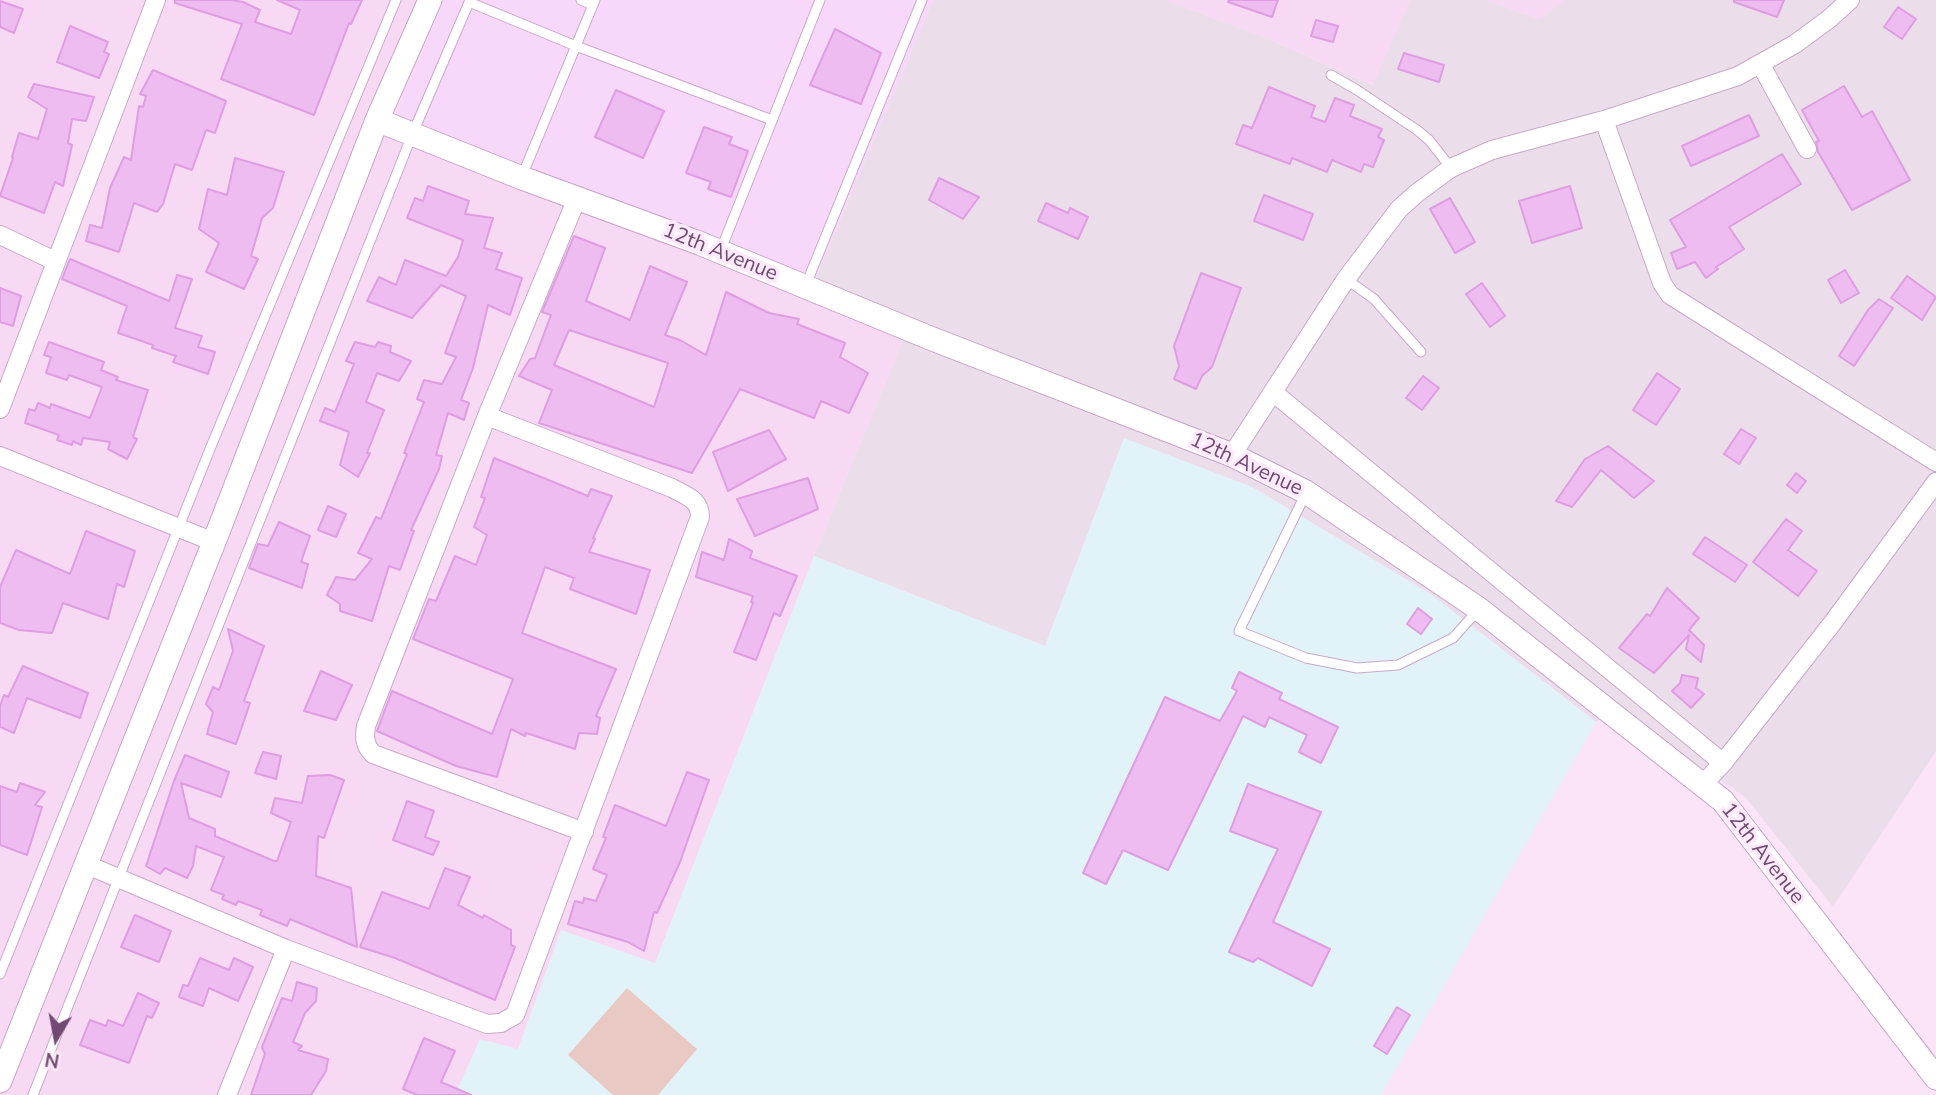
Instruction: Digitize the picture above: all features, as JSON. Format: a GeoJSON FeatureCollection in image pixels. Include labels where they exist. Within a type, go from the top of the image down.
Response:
{"type":"FeatureCollection","features":[{"type":"Feature","properties":{"kind":"street"},"geometry":{"type":"LineString","coordinates":[[0,409],[156,0]]}},
{"type":"Feature","properties":{"kind":"street"},"geometry":{"type":"LineString","coordinates":[[0,1081],[214,542],[377,120],[430,0]]}},
{"type":"Feature","properties":{"kind":"street"},"geometry":{"type":"LineString","coordinates":[[1232,455],[1346,279],[1399,209],[1451,168],[1492,150],[1604,120],[1738,75],[1795,44],[1850,0]]}},
{"type":"Feature","properties":{"kind":"street"},"geometry":{"type":"LineString","coordinates":[[1760,65],[1807,149]]}},
{"type":"Feature","properties":{"kind":"street","name":"12th Avenue"},"geometry":{"type":"LineString","coordinates":[[377,120],[720,252],[1232,455],[1307,492],[1479,609],[1703,784],[1730,810],[1936,1078]]}},
{"type":"Feature","properties":{"kind":"street"},"geometry":{"type":"LineString","coordinates":[[1604,120],[1661,283],[1670,295],[1936,462]]}},
{"type":"Feature","properties":{"kind":"street"},"geometry":{"type":"LineString","coordinates":[[577,198],[487,416],[366,726],[365,742],[373,754],[584,832]]}},
{"type":"Feature","properties":{"kind":"street"},"geometry":{"type":"LineString","coordinates":[[0,235],[55,261]]}},
{"type":"Feature","properties":{"kind":"street"},"geometry":{"type":"LineString","coordinates":[[1274,393],[1723,762]]}},
{"type":"Feature","properties":{"kind":"street"},"geometry":{"type":"LineString","coordinates":[[85,864],[286,949],[487,1024],[501,1023],[514,1015],[700,517],[700,509],[696,501],[672,488],[487,416]]}},
{"type":"Feature","properties":{"kind":"street"},"geometry":{"type":"LineString","coordinates":[[0,456],[214,542]]}},
{"type":"Feature","properties":{"kind":"street"},"geometry":{"type":"LineString","coordinates":[[1703,784],[1834,621],[1936,482]]}},
{"type":"Feature","properties":{"kind":"street"},"geometry":{"type":"LineString","coordinates":[[227,1095],[286,949]]}},
{"type":"Feature","properties":{"kind":"lane"},"geometry":{"type":"LineString","coordinates":[[0,974],[179,528],[396,0]]}},
{"type":"Feature","properties":{"kind":"lane"},"geometry":{"type":"LineString","coordinates":[[522,178],[594,2],[581,0]]}},
{"type":"Feature","properties":{"kind":"lane"},"geometry":{"type":"LineString","coordinates":[[720,252],[820,0]]}},
{"type":"Feature","properties":{"kind":"lane"},"geometry":{"type":"LineString","coordinates":[[805,287],[922,0]]}},
{"type":"Feature","properties":{"kind":"lane"},"geometry":{"type":"LineString","coordinates":[[33,1095],[412,135],[470,1],[576,46],[772,120]]}},
{"type":"Feature","properties":{"kind":"lane"},"geometry":{"type":"LineString","coordinates":[[1331,75],[1417,130],[1429,140],[1451,168]]}},
{"type":"Feature","properties":{"kind":"lane"},"geometry":{"type":"LineString","coordinates":[[1346,279],[1374,299],[1420,352]]}},
{"type":"Feature","properties":{"kind":"lane"},"geometry":{"type":"LineString","coordinates":[[1307,492],[1239,631],[1307,658],[1357,668],[1385,666],[1398,664],[1452,638],[1479,609]]}},
{"type":"Feature","properties":{"kind":"shaded area"},"geometry":{"type":"Polygon","coordinates":[[[0,0],[444,0],[394,117],[912,318],[814,556],[655,964],[561,931],[518,1049],[455,1095],[0,1095],[0,0]]]}},
{"type":"Feature","properties":{"kind":"shaded area"},"geometry":{"type":"Polygon","coordinates":[[[444,0],[933,0],[815,280],[394,118],[444,0]]]}},
{"type":"Feature","properties":{"kind":"shaded area"},"geometry":{"type":"Polygon","coordinates":[[[933,0],[1165,0],[1259,35],[1373,85],[1410,0],[1486,0],[1539,19],[1565,0],[1936,0],[1936,751],[1833,907],[1746,798],[1615,709],[1596,722],[1429,593],[1252,487],[1124,439],[1045,646],[814,556],[912,318],[815,280],[933,0]]]}},
{"type":"Feature","properties":{"kind":"shaded area"},"geometry":{"type":"Polygon","coordinates":[[[1165,0],[1410,0],[1374,85],[1259,35],[1165,0]]]}},
{"type":"Feature","properties":{"kind":"shaded area"},"geometry":{"type":"Polygon","coordinates":[[[1486,0],[1565,0],[1539,19],[1486,0]]]}},
{"type":"Feature","properties":{"kind":"shaded area"},"geometry":{"type":"Polygon","coordinates":[[[1124,438],[1252,487],[1429,593],[1596,722],[1381,1095],[455,1095],[480,1039],[518,1049],[561,930],[655,963],[814,556],[1045,646],[1124,438]]]}},
{"type":"Feature","properties":{"kind":"shaded area"},"geometry":{"type":"Polygon","coordinates":[[[627,988],[697,1049],[658,1095],[613,1095],[568,1055],[627,988]]]}},
{"type":"Feature","properties":{"kind":"building"},"geometry":{"type":"Polygon","coordinates":[[[175,0],[243,2],[260,10],[255,22],[291,34],[300,10],[277,0],[362,0],[351,24],[349,23],[314,115],[221,79],[242,24],[175,3],[175,0]]]}},
{"type":"Feature","properties":{"kind":"building"},"geometry":{"type":"Polygon","coordinates":[[[1278,0],[1272,17],[1228,2],[1278,0]]]}},
{"type":"Feature","properties":{"kind":"building"},"geometry":{"type":"Polygon","coordinates":[[[1734,0],[1784,0],[1777,17],[1734,0]]]}},
{"type":"Feature","properties":{"kind":"building"},"geometry":{"type":"Polygon","coordinates":[[[0,1],[23,9],[14,33],[0,27],[0,1]]]}},
{"type":"Feature","properties":{"kind":"building"},"geometry":{"type":"Polygon","coordinates":[[[1898,7],[1916,19],[1902,39],[1884,27],[1898,7]]]}},
{"type":"Feature","properties":{"kind":"building"},"geometry":{"type":"Polygon","coordinates":[[[1316,20],[1338,26],[1333,42],[1311,36],[1316,20]]]}},
{"type":"Feature","properties":{"kind":"building"},"geometry":{"type":"Polygon","coordinates":[[[70,26],[108,42],[104,52],[109,54],[99,78],[57,62],[70,26]]]}},
{"type":"Feature","properties":{"kind":"building"},"geometry":{"type":"Polygon","coordinates":[[[835,29],[881,53],[861,104],[810,85],[835,29]]]}},
{"type":"Feature","properties":{"kind":"building"},"geometry":{"type":"Polygon","coordinates":[[[1404,53],[1444,65],[1439,82],[1398,69],[1404,53]]]}},
{"type":"Feature","properties":{"kind":"building"},"geometry":{"type":"Polygon","coordinates":[[[153,70],[226,101],[215,133],[206,130],[192,170],[175,164],[163,204],[157,212],[134,203],[119,252],[86,241],[90,225],[102,228],[110,188],[124,157],[131,160],[139,106],[143,107],[146,96],[140,94],[153,70]]]}},
{"type":"Feature","properties":{"kind":"building"},"geometry":{"type":"Polygon","coordinates":[[[34,84],[94,97],[86,121],[72,119],[68,143],[72,145],[63,186],[55,182],[44,213],[0,196],[19,133],[38,139],[47,109],[28,97],[34,84]]]}},
{"type":"Feature","properties":{"kind":"building"},"geometry":{"type":"Polygon","coordinates":[[[1844,86],[1862,117],[1872,111],[1910,180],[1852,210],[1818,152],[1816,142],[1819,141],[1802,110],[1844,86]]]}},
{"type":"Feature","properties":{"kind":"building"},"geometry":{"type":"Polygon","coordinates":[[[1269,87],[1315,106],[1311,117],[1325,122],[1335,98],[1354,105],[1350,116],[1382,129],[1378,137],[1384,140],[1373,167],[1364,164],[1361,172],[1332,160],[1327,172],[1292,158],[1290,164],[1236,144],[1243,125],[1252,128],[1269,87]]]}},
{"type":"Feature","properties":{"kind":"building"},"geometry":{"type":"Polygon","coordinates":[[[616,90],[664,111],[643,158],[595,137],[616,90]]]}},
{"type":"Feature","properties":{"kind":"building"},"geometry":{"type":"Polygon","coordinates":[[[1749,115],[1759,136],[1691,166],[1682,146],[1749,115]]]}},
{"type":"Feature","properties":{"kind":"building"},"geometry":{"type":"Polygon","coordinates":[[[704,127],[732,137],[729,144],[748,151],[731,197],[708,189],[711,182],[686,173],[704,127]]]}},
{"type":"Feature","properties":{"kind":"building"},"geometry":{"type":"Polygon","coordinates":[[[1782,154],[1801,184],[1729,227],[1744,249],[1716,267],[1718,269],[1706,278],[1695,262],[1677,269],[1671,253],[1686,247],[1670,220],[1782,154]]]}},
{"type":"Feature","properties":{"kind":"building"},"geometry":{"type":"Polygon","coordinates":[[[235,158],[284,172],[273,208],[262,218],[251,256],[258,259],[244,289],[206,272],[219,243],[199,229],[208,189],[227,195],[235,158]]]}},
{"type":"Feature","properties":{"kind":"building"},"geometry":{"type":"Polygon","coordinates":[[[939,178],[979,197],[963,219],[929,200],[939,178]]]}},
{"type":"Feature","properties":{"kind":"building"},"geometry":{"type":"Polygon","coordinates":[[[428,186],[469,201],[465,214],[493,218],[484,248],[502,253],[496,269],[522,278],[510,315],[488,305],[473,368],[461,400],[469,403],[464,420],[448,413],[436,455],[442,456],[439,469],[411,530],[414,531],[400,570],[389,566],[372,621],[340,611],[340,604],[327,595],[336,577],[355,580],[372,559],[358,553],[376,517],[381,519],[407,454],[404,453],[424,402],[417,399],[424,380],[442,384],[456,357],[445,353],[466,296],[441,285],[412,318],[367,301],[379,277],[396,285],[405,260],[446,276],[458,257],[463,240],[407,218],[415,198],[423,201],[428,186]]]}},
{"type":"Feature","properties":{"kind":"building"},"geometry":{"type":"Polygon","coordinates":[[[1570,186],[1582,228],[1532,243],[1519,201],[1570,186]]]}},
{"type":"Feature","properties":{"kind":"building"},"geometry":{"type":"Polygon","coordinates":[[[1264,195],[1313,214],[1303,240],[1254,221],[1264,195]]]}},
{"type":"Feature","properties":{"kind":"building"},"geometry":{"type":"Polygon","coordinates":[[[1450,198],[1475,242],[1455,253],[1430,209],[1450,198]]]}},
{"type":"Feature","properties":{"kind":"building"},"geometry":{"type":"Polygon","coordinates":[[[1046,203],[1068,213],[1070,208],[1088,217],[1078,239],[1038,221],[1046,203]]]}},
{"type":"Feature","properties":{"kind":"building"},"geometry":{"type":"Polygon","coordinates":[[[574,236],[605,248],[586,301],[630,320],[650,266],[687,282],[665,335],[706,355],[726,292],[769,313],[799,319],[797,324],[845,343],[840,357],[868,373],[849,413],[821,401],[814,418],[740,389],[692,473],[539,423],[552,390],[519,376],[530,359],[535,358],[551,315],[542,312],[574,236]],[[569,330],[554,365],[654,407],[668,363],[569,330]]]}},
{"type":"Feature","properties":{"kind":"building"},"geometry":{"type":"Polygon","coordinates":[[[70,259],[169,301],[177,275],[192,279],[175,328],[202,336],[198,347],[215,352],[208,374],[173,362],[176,356],[152,348],[153,345],[118,333],[127,306],[62,279],[70,259]]]}},
{"type":"Feature","properties":{"kind":"building"},"geometry":{"type":"Polygon","coordinates":[[[1845,270],[1859,293],[1841,303],[1828,280],[1845,270]]]}},
{"type":"Feature","properties":{"kind":"building"},"geometry":{"type":"Polygon","coordinates":[[[1201,273],[1241,288],[1212,367],[1202,376],[1196,389],[1174,379],[1179,366],[1174,346],[1201,273]]]}},
{"type":"Feature","properties":{"kind":"building"},"geometry":{"type":"Polygon","coordinates":[[[1907,276],[1936,297],[1922,320],[1891,298],[1907,276]]]}},
{"type":"Feature","properties":{"kind":"building"},"geometry":{"type":"Polygon","coordinates":[[[1482,283],[1505,316],[1490,327],[1466,294],[1482,283]]]}},
{"type":"Feature","properties":{"kind":"building"},"geometry":{"type":"Polygon","coordinates":[[[0,288],[21,296],[13,326],[0,322],[0,288]]]}},
{"type":"Feature","properties":{"kind":"building"},"geometry":{"type":"Polygon","coordinates":[[[1879,299],[1893,308],[1854,366],[1839,356],[1868,310],[1879,299]]]}},
{"type":"Feature","properties":{"kind":"building"},"geometry":{"type":"Polygon","coordinates":[[[49,342],[104,362],[101,370],[118,377],[116,380],[148,390],[133,437],[137,439],[127,459],[108,449],[110,442],[83,438],[81,445],[73,441],[72,445],[57,440],[59,435],[25,423],[29,409],[35,411],[38,403],[50,408],[51,404],[90,418],[102,387],[69,375],[67,380],[46,373],[51,357],[44,355],[49,342]]]}},
{"type":"Feature","properties":{"kind":"building"},"geometry":{"type":"Polygon","coordinates":[[[355,342],[375,347],[378,342],[391,346],[390,352],[411,361],[399,381],[377,373],[366,402],[384,410],[367,453],[370,453],[358,477],[340,465],[349,432],[320,421],[325,408],[335,412],[354,364],[346,361],[355,342]]]}},
{"type":"Feature","properties":{"kind":"building"},"geometry":{"type":"Polygon","coordinates":[[[1657,373],[1680,389],[1656,425],[1633,410],[1657,373]]]}},
{"type":"Feature","properties":{"kind":"building"},"geometry":{"type":"Polygon","coordinates":[[[1423,376],[1439,388],[1422,410],[1406,398],[1423,376]]]}},
{"type":"Feature","properties":{"kind":"building"},"geometry":{"type":"Polygon","coordinates":[[[1741,429],[1756,438],[1739,464],[1724,454],[1741,429]]]}},
{"type":"Feature","properties":{"kind":"building"},"geometry":{"type":"Polygon","coordinates":[[[769,430],[786,459],[728,491],[713,452],[769,430]]]}},
{"type":"Feature","properties":{"kind":"building"},"geometry":{"type":"Polygon","coordinates":[[[1608,446],[1654,481],[1634,498],[1601,470],[1572,507],[1556,501],[1585,459],[1608,446]]]}},
{"type":"Feature","properties":{"kind":"building"},"geometry":{"type":"Polygon","coordinates":[[[494,458],[588,496],[591,489],[612,496],[589,552],[650,570],[636,614],[570,589],[574,578],[545,567],[522,633],[616,669],[596,716],[600,718],[597,734],[579,733],[575,749],[526,733],[525,736],[511,729],[497,777],[456,766],[377,731],[392,691],[492,734],[513,679],[413,639],[429,599],[436,601],[455,556],[476,565],[487,535],[474,527],[485,498],[481,497],[494,458]]]}},
{"type":"Feature","properties":{"kind":"building"},"geometry":{"type":"Polygon","coordinates":[[[1796,473],[1806,481],[1797,493],[1787,485],[1796,473]]]}},
{"type":"Feature","properties":{"kind":"building"},"geometry":{"type":"Polygon","coordinates":[[[808,478],[818,509],[755,536],[737,499],[808,478]]]}},
{"type":"Feature","properties":{"kind":"building"},"geometry":{"type":"Polygon","coordinates":[[[328,506],[346,514],[336,537],[318,530],[328,506]]]}},
{"type":"Feature","properties":{"kind":"building"},"geometry":{"type":"Polygon","coordinates":[[[1786,519],[1802,531],[1788,550],[1817,571],[1798,596],[1753,562],[1786,519]]]}},
{"type":"Feature","properties":{"kind":"building"},"geometry":{"type":"Polygon","coordinates":[[[279,522],[310,536],[301,562],[308,564],[302,588],[249,568],[258,544],[268,546],[279,522]]]}},
{"type":"Feature","properties":{"kind":"building"},"geometry":{"type":"Polygon","coordinates":[[[86,531],[135,551],[124,587],[117,584],[108,619],[63,603],[52,633],[19,630],[0,623],[0,587],[16,550],[70,574],[86,531]]]}},
{"type":"Feature","properties":{"kind":"building"},"geometry":{"type":"Polygon","coordinates":[[[1705,537],[1747,565],[1735,582],[1693,554],[1705,537]]]}},
{"type":"Feature","properties":{"kind":"building"},"geometry":{"type":"Polygon","coordinates":[[[729,539],[752,551],[750,558],[797,576],[780,616],[774,613],[756,660],[734,652],[753,603],[753,596],[696,577],[702,552],[724,560],[729,539]]]}},
{"type":"Feature","properties":{"kind":"building"},"geometry":{"type":"Polygon","coordinates":[[[1667,588],[1699,618],[1689,630],[1704,645],[1701,662],[1686,649],[1689,635],[1654,673],[1619,648],[1647,614],[1650,616],[1667,588]]]}},
{"type":"Feature","properties":{"kind":"building"},"geometry":{"type":"Polygon","coordinates":[[[1418,608],[1432,619],[1421,634],[1407,624],[1418,608]]]}},
{"type":"Feature","properties":{"kind":"building"},"geometry":{"type":"Polygon","coordinates":[[[228,629],[264,646],[244,701],[250,703],[236,744],[207,734],[213,712],[206,704],[213,687],[219,690],[233,651],[228,629]]]}},
{"type":"Feature","properties":{"kind":"building"},"geometry":{"type":"Polygon","coordinates":[[[23,666],[88,693],[80,718],[27,698],[14,733],[0,727],[0,706],[4,695],[8,697],[23,666]]]}},
{"type":"Feature","properties":{"kind":"building"},"geometry":{"type":"Polygon","coordinates":[[[321,671],[352,685],[336,720],[304,711],[321,671]]]}},
{"type":"Feature","properties":{"kind":"building"},"geometry":{"type":"Polygon","coordinates":[[[1239,672],[1282,693],[1279,699],[1338,727],[1321,763],[1299,752],[1307,735],[1269,717],[1265,727],[1243,716],[1168,870],[1123,850],[1106,884],[1083,873],[1165,697],[1220,721],[1237,691],[1232,688],[1239,672]]]}},
{"type":"Feature","properties":{"kind":"building"},"geometry":{"type":"Polygon","coordinates":[[[1682,675],[1698,678],[1696,688],[1704,694],[1691,708],[1672,691],[1680,683],[1682,675]]]}},
{"type":"Feature","properties":{"kind":"building"},"geometry":{"type":"Polygon","coordinates":[[[263,752],[281,756],[276,779],[255,773],[263,752]]]}},
{"type":"Feature","properties":{"kind":"building"},"geometry":{"type":"Polygon","coordinates":[[[185,755],[229,772],[221,797],[181,783],[189,818],[215,829],[215,836],[274,861],[277,861],[291,822],[271,813],[275,798],[302,803],[308,776],[330,775],[344,780],[324,838],[318,836],[316,876],[351,888],[357,947],[290,919],[287,926],[260,915],[262,910],[238,901],[236,905],[222,899],[224,895],[211,890],[224,857],[196,846],[193,866],[187,878],[165,868],[160,874],[146,866],[185,755]]]}},
{"type":"Feature","properties":{"kind":"building"},"geometry":{"type":"Polygon","coordinates":[[[687,772],[709,780],[680,862],[657,913],[654,912],[644,951],[628,942],[568,924],[575,901],[583,903],[584,898],[596,901],[607,875],[593,869],[606,838],[603,837],[615,805],[666,826],[687,772]]]}},
{"type":"Feature","properties":{"kind":"building"},"geometry":{"type":"Polygon","coordinates":[[[20,783],[45,792],[35,805],[42,807],[27,855],[0,845],[0,786],[17,792],[20,783]]]}},
{"type":"Feature","properties":{"kind":"building"},"geometry":{"type":"Polygon","coordinates":[[[1248,784],[1321,812],[1273,922],[1330,949],[1312,986],[1258,958],[1253,962],[1229,952],[1278,849],[1230,831],[1248,784]]]}},
{"type":"Feature","properties":{"kind":"building"},"geometry":{"type":"Polygon","coordinates":[[[407,801],[434,811],[425,837],[439,842],[433,855],[393,840],[407,801]]]}},
{"type":"Feature","properties":{"kind":"building"},"geometry":{"type":"Polygon","coordinates":[[[445,868],[470,877],[458,905],[511,930],[511,945],[515,947],[495,1000],[395,958],[360,947],[382,892],[429,909],[445,868]]]}},
{"type":"Feature","properties":{"kind":"building"},"geometry":{"type":"Polygon","coordinates":[[[135,915],[171,931],[159,962],[121,947],[135,915]]]}},
{"type":"Feature","properties":{"kind":"building"},"geometry":{"type":"Polygon","coordinates":[[[200,958],[229,970],[234,958],[253,967],[238,1001],[209,988],[203,1006],[179,997],[183,985],[188,986],[200,958]]]}},
{"type":"Feature","properties":{"kind":"building"},"geometry":{"type":"Polygon","coordinates":[[[297,982],[317,988],[316,1001],[305,1013],[293,1042],[302,1046],[298,1050],[328,1059],[326,1071],[311,1095],[251,1095],[265,1054],[262,1047],[266,1037],[282,998],[292,1001],[297,982]]]}},
{"type":"Feature","properties":{"kind":"building"},"geometry":{"type":"Polygon","coordinates":[[[138,993],[159,1003],[152,1018],[147,1016],[129,1063],[80,1045],[90,1020],[106,1026],[108,1020],[123,1026],[138,993]]]}},
{"type":"Feature","properties":{"kind":"building"},"geometry":{"type":"Polygon","coordinates":[[[1397,1007],[1410,1015],[1387,1054],[1374,1046],[1397,1007]]]}},
{"type":"Feature","properties":{"kind":"building"},"geometry":{"type":"Polygon","coordinates":[[[424,1038],[455,1051],[441,1082],[471,1095],[417,1095],[403,1089],[424,1038]]]}}]}
